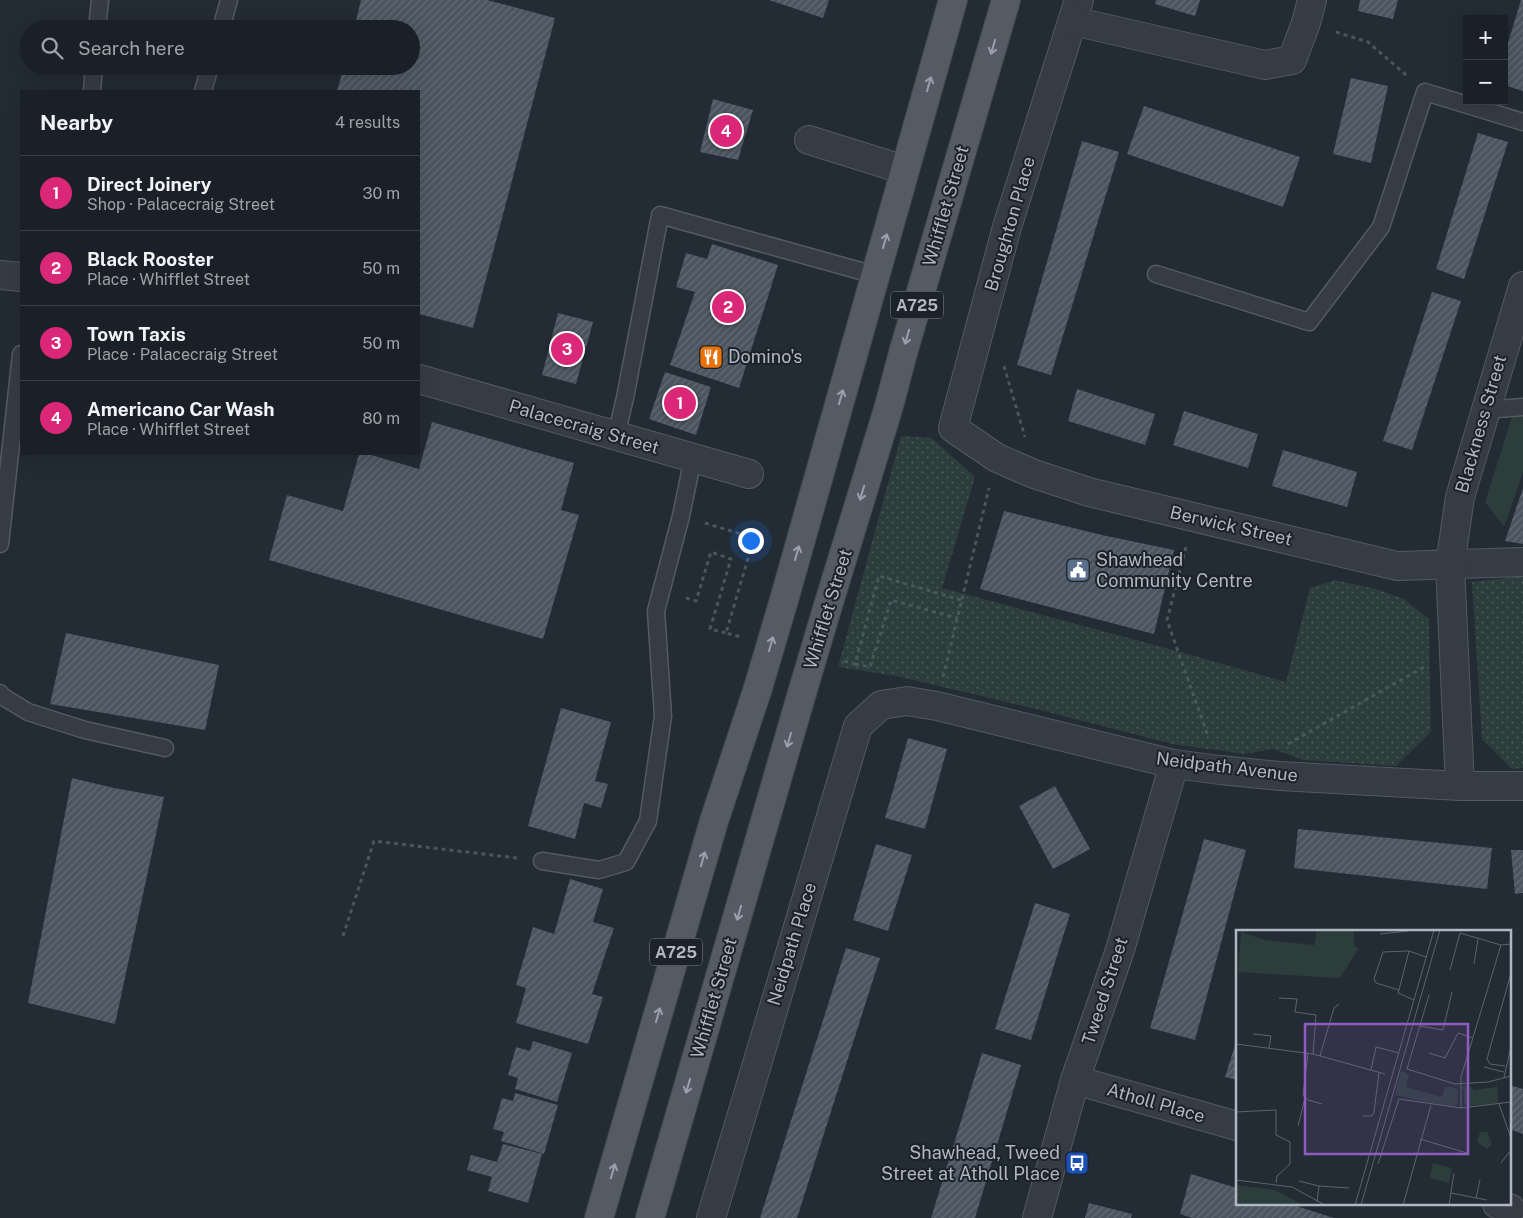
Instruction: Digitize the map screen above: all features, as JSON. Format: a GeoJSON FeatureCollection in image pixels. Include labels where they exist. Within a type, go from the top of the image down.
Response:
{"type":"FeatureCollection","features":[{"type":"Feature","properties":{"kind":"main road","name":"A725"},"geometry":{"type":"LineString","coordinates":[[599,1218],[714,821],[758,688],[784,600],[953,0]]}},
{"type":"Feature","properties":{"kind":"main road","name":"Whifflet Street"},"geometry":{"type":"LineString","coordinates":[[650,1218],[802,693],[889,406],[902,353],[1006,0]]}},
{"type":"Feature","properties":{"kind":"street","name":"Broughton Place"},"geometry":{"type":"LineString","coordinates":[[953,428],[1008,227],[1076,10],[1265,65],[1292,60],[1309,12]]}},
{"type":"Feature","properties":{"kind":"street"},"geometry":{"type":"LineString","coordinates":[[809,140],[905,170]]}},
{"type":"Feature","properties":{"kind":"street"},"geometry":{"type":"LineString","coordinates":[[0,274],[20,277]]}},
{"type":"Feature","properties":{"kind":"street","name":"Blackness Street"},"geometry":{"type":"LineString","coordinates":[[1460,786],[1450,565],[1460,497],[1523,286]]}},
{"type":"Feature","properties":{"kind":"street","name":"Palacecraig Street"},"geometry":{"type":"LineString","coordinates":[[420,379],[749,474]]}},
{"type":"Feature","properties":{"kind":"street","name":"Berwick Street"},"geometry":{"type":"LineString","coordinates":[[953,428],[997,458],[1034,474],[1089,492],[1396,566],[1523,562]]}},
{"type":"Feature","properties":{"kind":"street","name":"Neidpath Avenue"},"geometry":{"type":"LineString","coordinates":[[907,701],[936,706],[1174,764],[1280,776],[1460,786],[1523,786]]}},
{"type":"Feature","properties":{"kind":"street","name":"Neidpath Place"},"geometry":{"type":"LineString","coordinates":[[711,1218],[858,726],[881,705],[907,701]]}},
{"type":"Feature","properties":{"kind":"street","name":"Tweed Street"},"geometry":{"type":"LineString","coordinates":[[1037,1218],[1075,1080],[1120,950],[1174,764]]}},
{"type":"Feature","properties":{"kind":"street","name":"Atholl Place"},"geometry":{"type":"LineString","coordinates":[[1075,1080],[1236,1126]]}},
{"type":"Feature","properties":{"kind":"lane"},"geometry":{"type":"LineString","coordinates":[[98,20],[100,0]]}},
{"type":"Feature","properties":{"kind":"lane"},"geometry":{"type":"LineString","coordinates":[[223,20],[229,0]]}},
{"type":"Feature","properties":{"kind":"lane"},"geometry":{"type":"LineString","coordinates":[[92,90],[93,75]]}},
{"type":"Feature","properties":{"kind":"lane"},"geometry":{"type":"LineString","coordinates":[[203,90],[207,75]]}},
{"type":"Feature","properties":{"kind":"lane"},"geometry":{"type":"LineString","coordinates":[[1156,274],[1309,322],[1381,227],[1425,92],[1523,122]]}},
{"type":"Feature","properties":{"kind":"lane"},"geometry":{"type":"LineString","coordinates":[[616,436],[660,215],[875,275]]}},
{"type":"Feature","properties":{"kind":"lane"},"geometry":{"type":"LineString","coordinates":[[0,544],[20,363]]}},
{"type":"Feature","properties":{"kind":"lane"},"geometry":{"type":"LineString","coordinates":[[1485,410],[1523,406]]}},
{"type":"Feature","properties":{"kind":"lane"},"geometry":{"type":"LineString","coordinates":[[542,861],[598,870],[626,862],[648,821],[663,716],[656,611],[681,516],[693,458]]}},
{"type":"Feature","properties":{"kind":"lane"},"geometry":{"type":"LineString","coordinates":[[1,700],[28,712],[75,727],[164,748]]}},
{"type":"Feature","properties":{"kind":"path"},"geometry":{"type":"LineString","coordinates":[[1309,12],[1368,42],[1425,92]]}},
{"type":"Feature","properties":{"kind":"path"},"geometry":{"type":"LineString","coordinates":[[978,336],[997,343],[1028,446],[1034,474]]}},
{"type":"Feature","properties":{"kind":"path"},"geometry":{"type":"LineString","coordinates":[[936,706],[997,458]]}},
{"type":"Feature","properties":{"kind":"path"},"geometry":{"type":"LineString","coordinates":[[681,516],[754,538]]}},
{"type":"Feature","properties":{"kind":"path"},"geometry":{"type":"LineString","coordinates":[[1194,517],[1167,620],[1220,770]]}},
{"type":"Feature","properties":{"kind":"path"},"geometry":{"type":"LineString","coordinates":[[661,590],[696,601],[711,552],[731,559],[710,629],[726,634]]}},
{"type":"Feature","properties":{"kind":"path"},"geometry":{"type":"LineString","coordinates":[[879,576],[961,600]]}},
{"type":"Feature","properties":{"kind":"path"},"geometry":{"type":"LineString","coordinates":[[855,664],[870,667],[891,600],[957,618]]}},
{"type":"Feature","properties":{"kind":"path"},"geometry":{"type":"LineString","coordinates":[[1280,776],[1288,743],[1454,650]]}},
{"type":"Feature","properties":{"kind":"path"},"geometry":{"type":"LineString","coordinates":[[343,936],[374,840],[542,861]]}},
{"type":"Feature","properties":{"kind":"shaded area"},"geometry":{"type":"Polygon","coordinates":[[[1523,413],[1523,473],[1504,527],[1485,502],[1512,417],[1523,413]]]}},
{"type":"Feature","properties":{"kind":"shaded area"},"geometry":{"type":"Polygon","coordinates":[[[901,436],[932,438],[975,477],[942,588],[1286,682],[1310,588],[1335,580],[1376,589],[1404,599],[1429,619],[1431,732],[1396,766],[1303,760],[1273,749],[1244,754],[1172,744],[896,676],[838,667],[901,436]]]}},
{"type":"Feature","properties":{"kind":"shaded area"},"geometry":{"type":"Polygon","coordinates":[[[1523,576],[1523,768],[1512,769],[1482,739],[1472,582],[1523,576]]]}},
{"type":"Feature","properties":{"kind":"building"},"geometry":{"type":"Polygon","coordinates":[[[361,0],[487,0],[555,18],[473,328],[420,314],[420,90],[337,90],[341,75],[420,75],[420,20],[356,20],[361,0]]]}},
{"type":"Feature","properties":{"kind":"building"},"geometry":{"type":"Polygon","coordinates":[[[769,0],[829,0],[823,18],[769,0]]]}},
{"type":"Feature","properties":{"kind":"building"},"geometry":{"type":"Polygon","coordinates":[[[1156,0],[1200,0],[1195,16],[1155,4],[1156,0]]]}},
{"type":"Feature","properties":{"kind":"building"},"geometry":{"type":"Polygon","coordinates":[[[1360,0],[1398,0],[1393,19],[1358,11],[1360,0]]]}},
{"type":"Feature","properties":{"kind":"building"},"geometry":{"type":"Polygon","coordinates":[[[1521,0],[1523,0],[1523,91],[1508,86],[1508,43],[1521,0]]]}},
{"type":"Feature","properties":{"kind":"building"},"geometry":{"type":"Polygon","coordinates":[[[1351,78],[1388,86],[1371,163],[1333,154],[1351,78]]]}},
{"type":"Feature","properties":{"kind":"building"},"geometry":{"type":"Polygon","coordinates":[[[713,99],[753,110],[738,160],[700,152],[713,99]]]}},
{"type":"Feature","properties":{"kind":"building"},"geometry":{"type":"Polygon","coordinates":[[[1144,106],[1300,157],[1283,207],[1127,154],[1144,106]]]}},
{"type":"Feature","properties":{"kind":"building"},"geometry":{"type":"Polygon","coordinates":[[[1478,133],[1508,142],[1464,279],[1436,269],[1478,133]]]}},
{"type":"Feature","properties":{"kind":"building"},"geometry":{"type":"Polygon","coordinates":[[[1082,141],[1119,152],[1051,375],[1017,365],[1082,141]]]}},
{"type":"Feature","properties":{"kind":"building"},"geometry":{"type":"Polygon","coordinates":[[[712,244],[778,265],[739,388],[670,365],[695,292],[676,287],[686,253],[707,259],[712,244]]]}},
{"type":"Feature","properties":{"kind":"building"},"geometry":{"type":"Polygon","coordinates":[[[1432,292],[1461,301],[1412,450],[1383,441],[1432,292]]]}},
{"type":"Feature","properties":{"kind":"building"},"geometry":{"type":"Polygon","coordinates":[[[558,313],[593,322],[576,384],[542,375],[558,313]]]}},
{"type":"Feature","properties":{"kind":"building"},"geometry":{"type":"Polygon","coordinates":[[[665,372],[711,387],[696,435],[649,419],[665,372]]]}},
{"type":"Feature","properties":{"kind":"building"},"geometry":{"type":"Polygon","coordinates":[[[1077,389],[1155,414],[1145,445],[1068,421],[1077,389]]]}},
{"type":"Feature","properties":{"kind":"building"},"geometry":{"type":"Polygon","coordinates":[[[1184,411],[1258,434],[1248,468],[1173,445],[1184,411]]]}},
{"type":"Feature","properties":{"kind":"building"},"geometry":{"type":"Polygon","coordinates":[[[432,422],[574,463],[561,510],[579,515],[543,639],[269,560],[287,495],[343,511],[359,455],[371,455],[419,469],[432,422]]]}},
{"type":"Feature","properties":{"kind":"building"},"geometry":{"type":"Polygon","coordinates":[[[1283,450],[1357,472],[1347,507],[1272,486],[1283,450]]]}},
{"type":"Feature","properties":{"kind":"building"},"geometry":{"type":"Polygon","coordinates":[[[1523,488],[1523,544],[1505,541],[1523,488]]]}},
{"type":"Feature","properties":{"kind":"building","name":"Shawhead Community Centre"},"geometry":{"type":"Polygon","coordinates":[[[1004,511],[1174,550],[1154,634],[980,589],[1004,511]]]}},
{"type":"Feature","properties":{"kind":"building"},"geometry":{"type":"Polygon","coordinates":[[[66,633],[219,665],[205,730],[50,704],[66,633]]]}},
{"type":"Feature","properties":{"kind":"building"},"geometry":{"type":"Polygon","coordinates":[[[561,708],[611,722],[595,781],[608,784],[601,808],[584,803],[575,839],[528,826],[561,708]]]}},
{"type":"Feature","properties":{"kind":"building"},"geometry":{"type":"Polygon","coordinates":[[[908,738],[947,749],[925,829],[885,818],[908,738]]]}},
{"type":"Feature","properties":{"kind":"building"},"geometry":{"type":"Polygon","coordinates":[[[72,778],[164,797],[115,1024],[28,1003],[72,778]]]}},
{"type":"Feature","properties":{"kind":"building"},"geometry":{"type":"Polygon","coordinates":[[[1055,786],[1090,849],[1053,869],[1019,806],[1055,786]]]}},
{"type":"Feature","properties":{"kind":"building"},"geometry":{"type":"Polygon","coordinates":[[[1298,829],[1492,848],[1487,889],[1294,868],[1298,829]]]}},
{"type":"Feature","properties":{"kind":"building"},"geometry":{"type":"Polygon","coordinates":[[[1204,839],[1246,850],[1195,1040],[1150,1028],[1204,839]]]}},
{"type":"Feature","properties":{"kind":"building"},"geometry":{"type":"Polygon","coordinates":[[[876,844],[912,855],[888,931],[853,920],[876,844]]]}},
{"type":"Feature","properties":{"kind":"building"},"geometry":{"type":"Polygon","coordinates":[[[1511,850],[1523,850],[1523,893],[1515,894],[1511,850]]]}},
{"type":"Feature","properties":{"kind":"building"},"geometry":{"type":"Polygon","coordinates":[[[570,879],[603,889],[593,922],[614,928],[592,994],[603,997],[588,1044],[516,1023],[526,988],[516,985],[533,927],[554,934],[570,879]]]}},
{"type":"Feature","properties":{"kind":"building"},"geometry":{"type":"Polygon","coordinates":[[[1035,903],[1070,914],[1031,1040],[995,1029],[1035,903]]]}},
{"type":"Feature","properties":{"kind":"building"},"geometry":{"type":"Polygon","coordinates":[[[846,948],[880,958],[797,1218],[760,1218],[846,948]]]}},
{"type":"Feature","properties":{"kind":"building"},"geometry":{"type":"Polygon","coordinates":[[[533,1041],[572,1053],[557,1102],[515,1089],[518,1078],[508,1075],[516,1047],[530,1051],[533,1041]]]}},
{"type":"Feature","properties":{"kind":"building"},"geometry":{"type":"Polygon","coordinates":[[[1236,1042],[1236,1080],[1225,1077],[1236,1042]]]}},
{"type":"Feature","properties":{"kind":"building"},"geometry":{"type":"Polygon","coordinates":[[[982,1053],[1021,1065],[975,1218],[931,1218],[982,1053]]]}},
{"type":"Feature","properties":{"kind":"building"},"geometry":{"type":"Polygon","coordinates":[[[1510,1085],[1523,1089],[1523,1134],[1510,1129],[1510,1085]]]}},
{"type":"Feature","properties":{"kind":"building"},"geometry":{"type":"Polygon","coordinates":[[[515,1093],[558,1105],[544,1154],[501,1141],[504,1132],[493,1129],[502,1098],[513,1101],[515,1093]]]}},
{"type":"Feature","properties":{"kind":"building"},"geometry":{"type":"Polygon","coordinates":[[[503,1144],[542,1154],[528,1203],[488,1191],[492,1177],[467,1170],[471,1155],[497,1162],[503,1144]]]}},
{"type":"Feature","properties":{"kind":"building"},"geometry":{"type":"Polygon","coordinates":[[[1191,1174],[1236,1188],[1236,1206],[1296,1206],[1334,1218],[1192,1218],[1180,1214],[1191,1174]]]}},
{"type":"Feature","properties":{"kind":"building"},"geometry":{"type":"Polygon","coordinates":[[[1089,1203],[1132,1214],[1131,1218],[1085,1218],[1089,1203]]]}},
{"type":"Feature","properties":{"kind":"place","name":"Americano Car Wash"},"geometry":{"type":"Point","coordinates":[726,131]}},
{"type":"Feature","properties":{"kind":"place","name":"Black Rooster"},"geometry":{"type":"Point","coordinates":[728,307]}},
{"type":"Feature","properties":{"kind":"place","name":"Town Taxis"},"geometry":{"type":"Point","coordinates":[567,349]}},
{"type":"Feature","properties":{"kind":"place","name":"Domino's"},"geometry":{"type":"Point","coordinates":[711,357]}},
{"type":"Feature","properties":{"kind":"place","name":"Direct Joinery"},"geometry":{"type":"Point","coordinates":[680,403]}},
{"type":"Feature","properties":{"kind":"place","name":"Shawhead Community Centre"},"geometry":{"type":"Point","coordinates":[1078,570]}},
{"type":"Feature","properties":{"kind":"place","name":"Shawhead, Tweed Street at Atholl Place"},"geometry":{"type":"Point","coordinates":[1077,1163]}}]}
